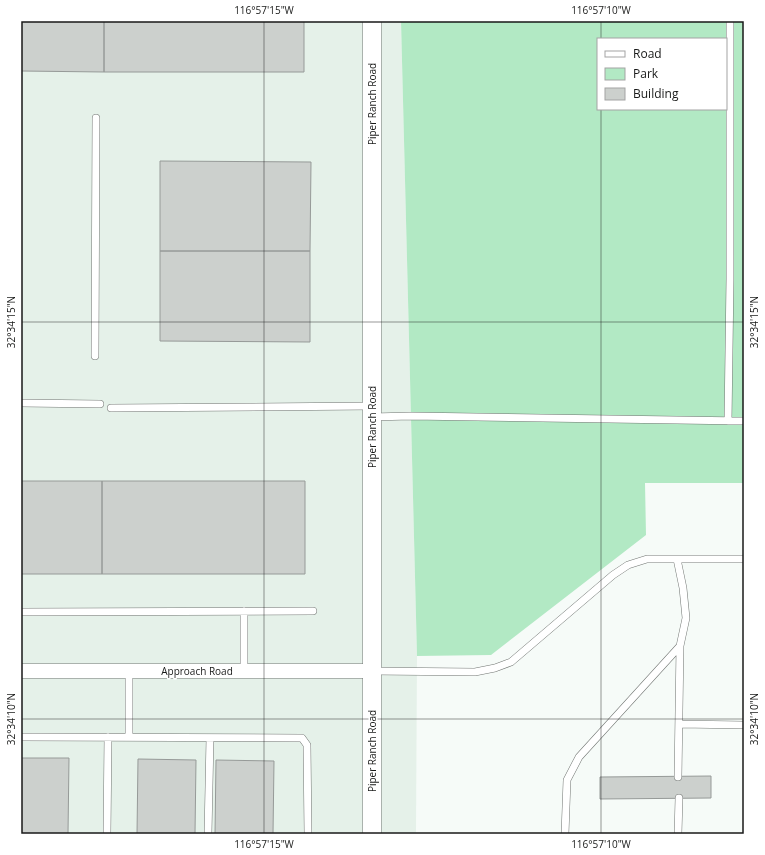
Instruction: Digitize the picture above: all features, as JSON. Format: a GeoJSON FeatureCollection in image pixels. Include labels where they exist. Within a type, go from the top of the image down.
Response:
{"type":"FeatureCollection","features":[{"type":"Feature","properties":{"kind":"street","name":"Piper Ranch Road"},"geometry":{"type":"LineString","coordinates":[[372,21],[372,834]]}},
{"type":"Feature","properties":{"kind":"street","name":"Approach Road"},"geometry":{"type":"LineString","coordinates":[[21,671],[372,671]]}},
{"type":"Feature","properties":{"kind":"lane"},"geometry":{"type":"LineString","coordinates":[[728,421],[730,279],[730,21]]}},
{"type":"Feature","properties":{"kind":"lane"},"geometry":{"type":"LineString","coordinates":[[95,356],[96,118]]}},
{"type":"Feature","properties":{"kind":"lane"},"geometry":{"type":"LineString","coordinates":[[21,403],[100,404]]}},
{"type":"Feature","properties":{"kind":"lane"},"geometry":{"type":"LineString","coordinates":[[111,408],[372,412],[411,416],[744,421]]}},
{"type":"Feature","properties":{"kind":"lane"},"geometry":{"type":"LineString","coordinates":[[372,671],[475,672],[495,668],[511,662],[613,575],[628,565],[646,559],[744,559]]}},
{"type":"Feature","properties":{"kind":"lane"},"geometry":{"type":"LineString","coordinates":[[677,559],[683,588],[686,618],[680,646],[678,776]]}},
{"type":"Feature","properties":{"kind":"lane"},"geometry":{"type":"LineString","coordinates":[[244,611],[244,671]]}},
{"type":"Feature","properties":{"kind":"lane"},"geometry":{"type":"LineString","coordinates":[[21,612],[313,611]]}},
{"type":"Feature","properties":{"kind":"lane"},"geometry":{"type":"LineString","coordinates":[[565,834],[567,780],[579,757],[680,646]]}},
{"type":"Feature","properties":{"kind":"lane"},"geometry":{"type":"LineString","coordinates":[[129,671],[129,737]]}},
{"type":"Feature","properties":{"kind":"lane"},"geometry":{"type":"LineString","coordinates":[[679,724],[744,725]]}},
{"type":"Feature","properties":{"kind":"lane"},"geometry":{"type":"LineString","coordinates":[[21,736],[302,738],[307,745],[308,834]]}},
{"type":"Feature","properties":{"kind":"lane"},"geometry":{"type":"LineString","coordinates":[[107,834],[108,737]]}},
{"type":"Feature","properties":{"kind":"lane"},"geometry":{"type":"LineString","coordinates":[[208,834],[210,738]]}},
{"type":"Feature","properties":{"kind":"lane"},"geometry":{"type":"LineString","coordinates":[[678,798],[678,834]]}},
{"type":"Feature","properties":{"kind":"shaded area"},"geometry":{"type":"Polygon","coordinates":[[[21,21],[401,21],[417,656],[416,834],[21,834],[21,21]]]}},
{"type":"Feature","properties":{"kind":"green space"},"geometry":{"type":"Polygon","coordinates":[[[401,21],[744,21],[744,483],[645,483],[646,535],[491,655],[417,656],[401,21]]]}},
{"type":"Feature","properties":{"kind":"building"},"geometry":{"type":"Polygon","coordinates":[[[21,21],[104,21],[104,72],[21,71],[21,21]]]}},
{"type":"Feature","properties":{"kind":"building"},"geometry":{"type":"Polygon","coordinates":[[[104,21],[304,21],[304,72],[104,72],[104,21]]]}},
{"type":"Feature","properties":{"kind":"building"},"geometry":{"type":"Polygon","coordinates":[[[160,161],[311,162],[310,251],[160,251],[160,161]]]}},
{"type":"Feature","properties":{"kind":"building"},"geometry":{"type":"Polygon","coordinates":[[[160,251],[310,251],[310,342],[160,341],[160,251]]]}},
{"type":"Feature","properties":{"kind":"building"},"geometry":{"type":"Polygon","coordinates":[[[21,481],[102,481],[102,574],[21,574],[21,481]]]}},
{"type":"Feature","properties":{"kind":"building"},"geometry":{"type":"Polygon","coordinates":[[[102,481],[305,481],[305,574],[102,574],[102,481]]]}},
{"type":"Feature","properties":{"kind":"building"},"geometry":{"type":"Polygon","coordinates":[[[21,758],[69,758],[68,834],[21,834],[21,758]]]}},
{"type":"Feature","properties":{"kind":"building"},"geometry":{"type":"Polygon","coordinates":[[[138,759],[196,760],[195,834],[137,834],[138,759]]]}},
{"type":"Feature","properties":{"kind":"building"},"geometry":{"type":"Polygon","coordinates":[[[216,760],[274,761],[273,834],[215,834],[216,760]]]}},
{"type":"Feature","properties":{"kind":"building"},"geometry":{"type":"Polygon","coordinates":[[[711,776],[711,798],[600,799],[600,777],[711,776]]]}}]}
